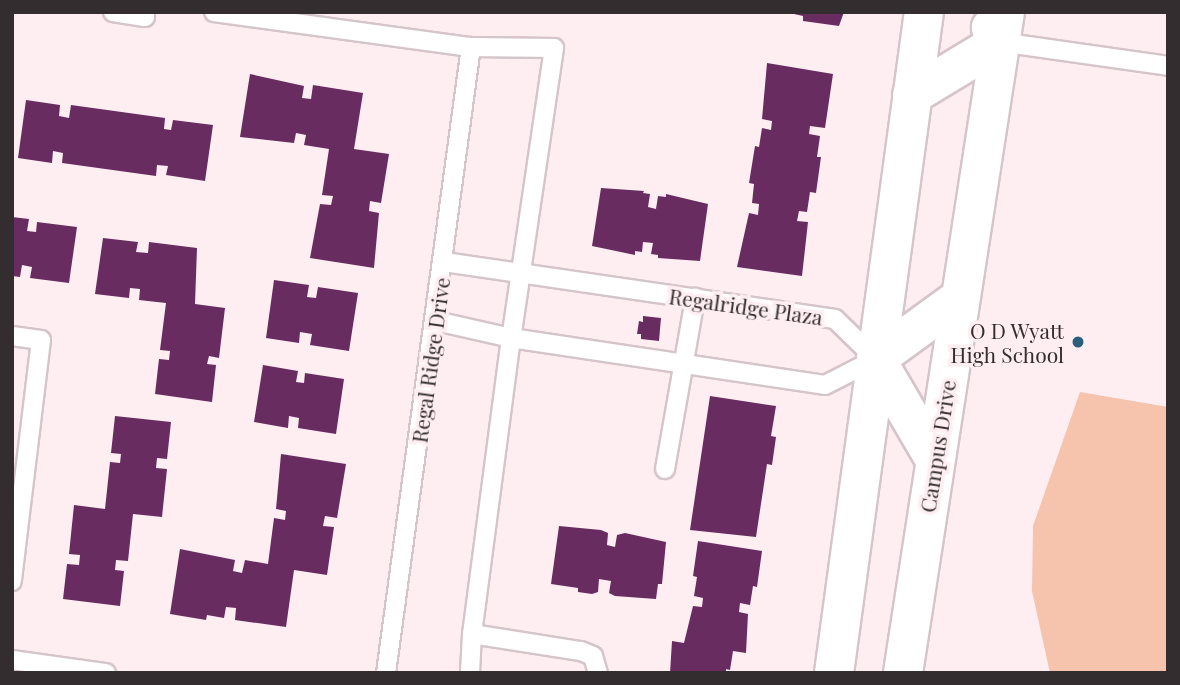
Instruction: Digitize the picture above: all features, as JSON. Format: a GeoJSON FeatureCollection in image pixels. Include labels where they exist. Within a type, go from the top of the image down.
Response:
{"type":"FeatureCollection","features":[{"type":"Feature","properties":{"kind":"main road"},"geometry":{"type":"LineString","coordinates":[[834,673],[924,12]]}},
{"type":"Feature","properties":{"kind":"main road"},"geometry":{"type":"LineString","coordinates":[[912,95],[996,22]]}},
{"type":"Feature","properties":{"kind":"main road","name":"Campus Drive"},"geometry":{"type":"LineString","coordinates":[[903,673],[960,298],[996,22]]}},
{"type":"Feature","properties":{"kind":"main road"},"geometry":{"type":"LineString","coordinates":[[876,359],[960,298]]}},
{"type":"Feature","properties":{"kind":"main road"},"geometry":{"type":"LineString","coordinates":[[876,359],[935,460]]}},
{"type":"Feature","properties":{"kind":"lane"},"geometry":{"type":"LineString","coordinates":[[113,12],[145,17],[145,12]]}},
{"type":"Feature","properties":{"kind":"lane"},"geometry":{"type":"LineString","coordinates":[[214,12],[471,47],[554,48],[511,338],[472,634],[470,673]]}},
{"type":"Feature","properties":{"kind":"lane"},"geometry":{"type":"LineString","coordinates":[[996,22],[1168,66]]}},
{"type":"Feature","properties":{"kind":"lane","name":"Regal Ridge Drive"},"geometry":{"type":"LineString","coordinates":[[386,673],[436,321],[471,47]]}},
{"type":"Feature","properties":{"kind":"lane","name":"Regalridge Plaza"},"geometry":{"type":"LineString","coordinates":[[444,262],[835,318],[876,359]]}},
{"type":"Feature","properties":{"kind":"lane"},"geometry":{"type":"LineString","coordinates":[[665,469],[695,298]]}},
{"type":"Feature","properties":{"kind":"lane"},"geometry":{"type":"LineString","coordinates":[[436,321],[511,338],[825,385],[876,359]]}},
{"type":"Feature","properties":{"kind":"lane"},"geometry":{"type":"LineString","coordinates":[[12,336],[41,340],[12,581]]}},
{"type":"Feature","properties":{"kind":"lane"},"geometry":{"type":"LineString","coordinates":[[472,634],[581,651],[593,656],[598,673]]}},
{"type":"Feature","properties":{"kind":"lane"},"geometry":{"type":"LineString","coordinates":[[12,660],[106,673]]}},
{"type":"Feature","properties":{"kind":"shaded area"},"geometry":{"type":"Polygon","coordinates":[[[1080,392],[1168,407],[1168,673],[1050,673],[1032,591],[1033,526],[1080,392]]]}},
{"type":"Feature","properties":{"kind":"building"},"geometry":{"type":"Polygon","coordinates":[[[785,12],[844,12],[839,26],[803,21],[803,16],[785,12]]]}},
{"type":"Feature","properties":{"kind":"building"},"geometry":{"type":"Polygon","coordinates":[[[767,63],[833,74],[825,128],[810,126],[809,134],[820,136],[817,157],[821,157],[816,193],[810,192],[807,212],[799,211],[797,221],[808,222],[802,276],[737,267],[749,213],[758,215],[759,204],[752,203],[754,184],[749,183],[755,146],[759,147],[762,128],[771,130],[772,121],[762,119],[767,63]]]}},
{"type":"Feature","properties":{"kind":"building"},"geometry":{"type":"Polygon","coordinates":[[[250,74],[304,86],[302,98],[311,99],[313,85],[363,93],[354,149],[389,154],[381,203],[370,201],[369,211],[379,213],[374,268],[310,258],[320,204],[331,205],[333,196],[322,195],[329,149],[304,145],[306,135],[296,133],[294,143],[240,137],[250,74]]]}},
{"type":"Feature","properties":{"kind":"building"},"geometry":{"type":"Polygon","coordinates":[[[26,100],[60,105],[59,116],[69,118],[71,105],[165,118],[164,129],[171,130],[173,120],[213,125],[205,181],[166,175],[168,166],[157,165],[156,176],[62,163],[63,153],[53,151],[52,163],[18,158],[26,100]]]}},
{"type":"Feature","properties":{"kind":"building"},"geometry":{"type":"Polygon","coordinates":[[[601,188],[644,191],[643,193],[650,194],[648,207],[656,209],[658,196],[666,197],[666,194],[708,204],[700,261],[658,258],[658,255],[651,254],[653,243],[643,242],[642,252],[635,251],[635,255],[592,246],[601,188]]]}},
{"type":"Feature","properties":{"kind":"building"},"geometry":{"type":"Polygon","coordinates":[[[12,217],[29,219],[27,231],[36,232],[37,222],[77,227],[69,283],[30,278],[32,267],[22,265],[20,277],[12,276],[12,217]]]}},
{"type":"Feature","properties":{"kind":"building"},"geometry":{"type":"Polygon","coordinates":[[[103,238],[138,242],[136,252],[148,253],[149,242],[197,248],[195,304],[225,308],[219,358],[209,356],[207,364],[216,365],[212,402],[155,394],[159,359],[169,360],[170,351],[160,350],[166,303],[139,300],[140,289],[130,288],[129,298],[95,294],[103,238]]]}},
{"type":"Feature","properties":{"kind":"building"},"geometry":{"type":"Polygon","coordinates":[[[274,280],[309,285],[307,297],[316,298],[318,287],[358,293],[349,351],[310,345],[312,334],[300,332],[299,343],[266,338],[274,280]]]}},
{"type":"Feature","properties":{"kind":"building"},"geometry":{"type":"Polygon","coordinates":[[[643,316],[661,318],[659,341],[641,339],[641,334],[637,334],[639,321],[643,322],[643,316]]]}},
{"type":"Feature","properties":{"kind":"building"},"geometry":{"type":"Polygon","coordinates":[[[263,365],[298,371],[296,382],[304,383],[305,373],[344,379],[336,434],[298,428],[299,418],[289,416],[288,428],[254,422],[263,365]]]}},
{"type":"Feature","properties":{"kind":"building"},"geometry":{"type":"Polygon","coordinates":[[[710,396],[776,406],[771,436],[776,437],[772,465],[767,464],[756,537],[690,530],[710,396]]]}},
{"type":"Feature","properties":{"kind":"building"},"geometry":{"type":"Polygon","coordinates":[[[115,416],[171,422],[167,459],[157,458],[156,468],[167,469],[162,517],[133,514],[128,561],[116,560],[115,570],[124,571],[120,606],[63,599],[67,564],[79,565],[80,555],[69,554],[74,505],[105,509],[110,462],[120,463],[121,454],[111,453],[115,416]]]}},
{"type":"Feature","properties":{"kind":"building"},"geometry":{"type":"Polygon","coordinates":[[[281,454],[346,464],[337,518],[325,516],[323,526],[334,527],[327,575],[294,570],[286,627],[235,620],[236,608],[226,607],[224,618],[207,615],[206,620],[170,614],[180,549],[235,560],[233,571],[242,573],[245,560],[268,564],[274,518],[285,520],[286,511],[276,509],[281,454]]]}},
{"type":"Feature","properties":{"kind":"building"},"geometry":{"type":"Polygon","coordinates":[[[559,526],[601,530],[608,533],[607,545],[615,547],[617,535],[625,533],[666,542],[662,584],[658,584],[656,599],[615,596],[609,593],[611,581],[599,579],[598,592],[592,594],[578,592],[578,588],[551,584],[559,526]]]}},
{"type":"Feature","properties":{"kind":"building"},"geometry":{"type":"Polygon","coordinates":[[[698,541],[762,551],[757,587],[753,586],[750,605],[740,603],[739,612],[748,614],[746,653],[733,651],[730,670],[726,669],[726,673],[670,673],[672,641],[684,643],[693,606],[702,607],[703,598],[694,596],[697,577],[693,576],[698,541]]]}},
{"type":"Feature","properties":{"kind":"place","name":"O D Wyatt High School"},"geometry":{"type":"Point","coordinates":[1078,342]}}]}
